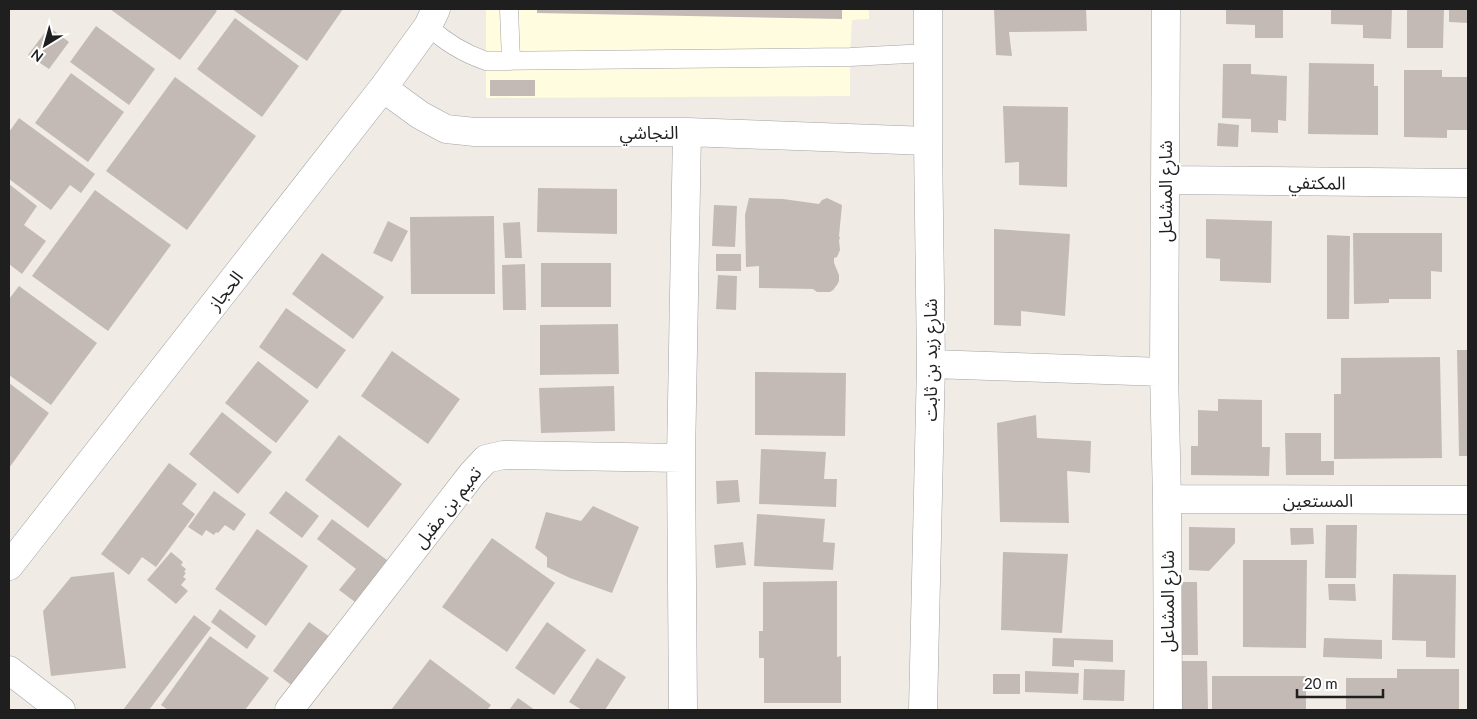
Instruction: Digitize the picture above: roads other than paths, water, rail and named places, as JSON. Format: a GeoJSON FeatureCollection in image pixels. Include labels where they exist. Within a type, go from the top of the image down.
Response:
{"type":"FeatureCollection","features":[{"type":"Feature","properties":{"kind":"street","name":"شارع زيد بن ثابت"},"geometry":{"type":"LineString","coordinates":[[923,710],[931,364],[928,9]]}},
{"type":"Feature","properties":{"kind":"street","name":"شارع المشاعل"},"geometry":{"type":"LineString","coordinates":[[1166,9],[1164,372],[1168,710]]}},
{"type":"Feature","properties":{"kind":"street","name":"الحجاز"},"geometry":{"type":"LineString","coordinates":[[9,566],[383,88],[432,17]]}},
{"type":"Feature","properties":{"kind":"street","name":"النجاشي"},"geometry":{"type":"LineString","coordinates":[[383,88],[420,115],[446,129],[475,132],[687,132],[928,142]]}},
{"type":"Feature","properties":{"kind":"street"},"geometry":{"type":"LineString","coordinates":[[683,710],[681,458],[687,132]]}},
{"type":"Feature","properties":{"kind":"street","name":"المكتفي"},"geometry":{"type":"LineString","coordinates":[[1165,180],[1468,183]]}},
{"type":"Feature","properties":{"kind":"street"},"geometry":{"type":"LineString","coordinates":[[931,364],[1164,372]]}},
{"type":"Feature","properties":{"kind":"street","name":"تميم بن مقبل"},"geometry":{"type":"LineString","coordinates":[[289,710],[472,474],[486,459],[503,455],[681,458]]}},
{"type":"Feature","properties":{"kind":"street","name":"المستعين"},"geometry":{"type":"LineString","coordinates":[[1167,499],[1468,500]]}},
{"type":"Feature","properties":{"kind":"street"},"geometry":{"type":"LineString","coordinates":[[9,670],[62,710]]}},
{"type":"Feature","properties":{"kind":"lane"},"geometry":{"type":"LineString","coordinates":[[509,9],[511,61]]}},
{"type":"Feature","properties":{"kind":"lane"},"geometry":{"type":"LineString","coordinates":[[432,17],[441,38],[470,56],[486,60],[850,57],[928,53]]}}]}
